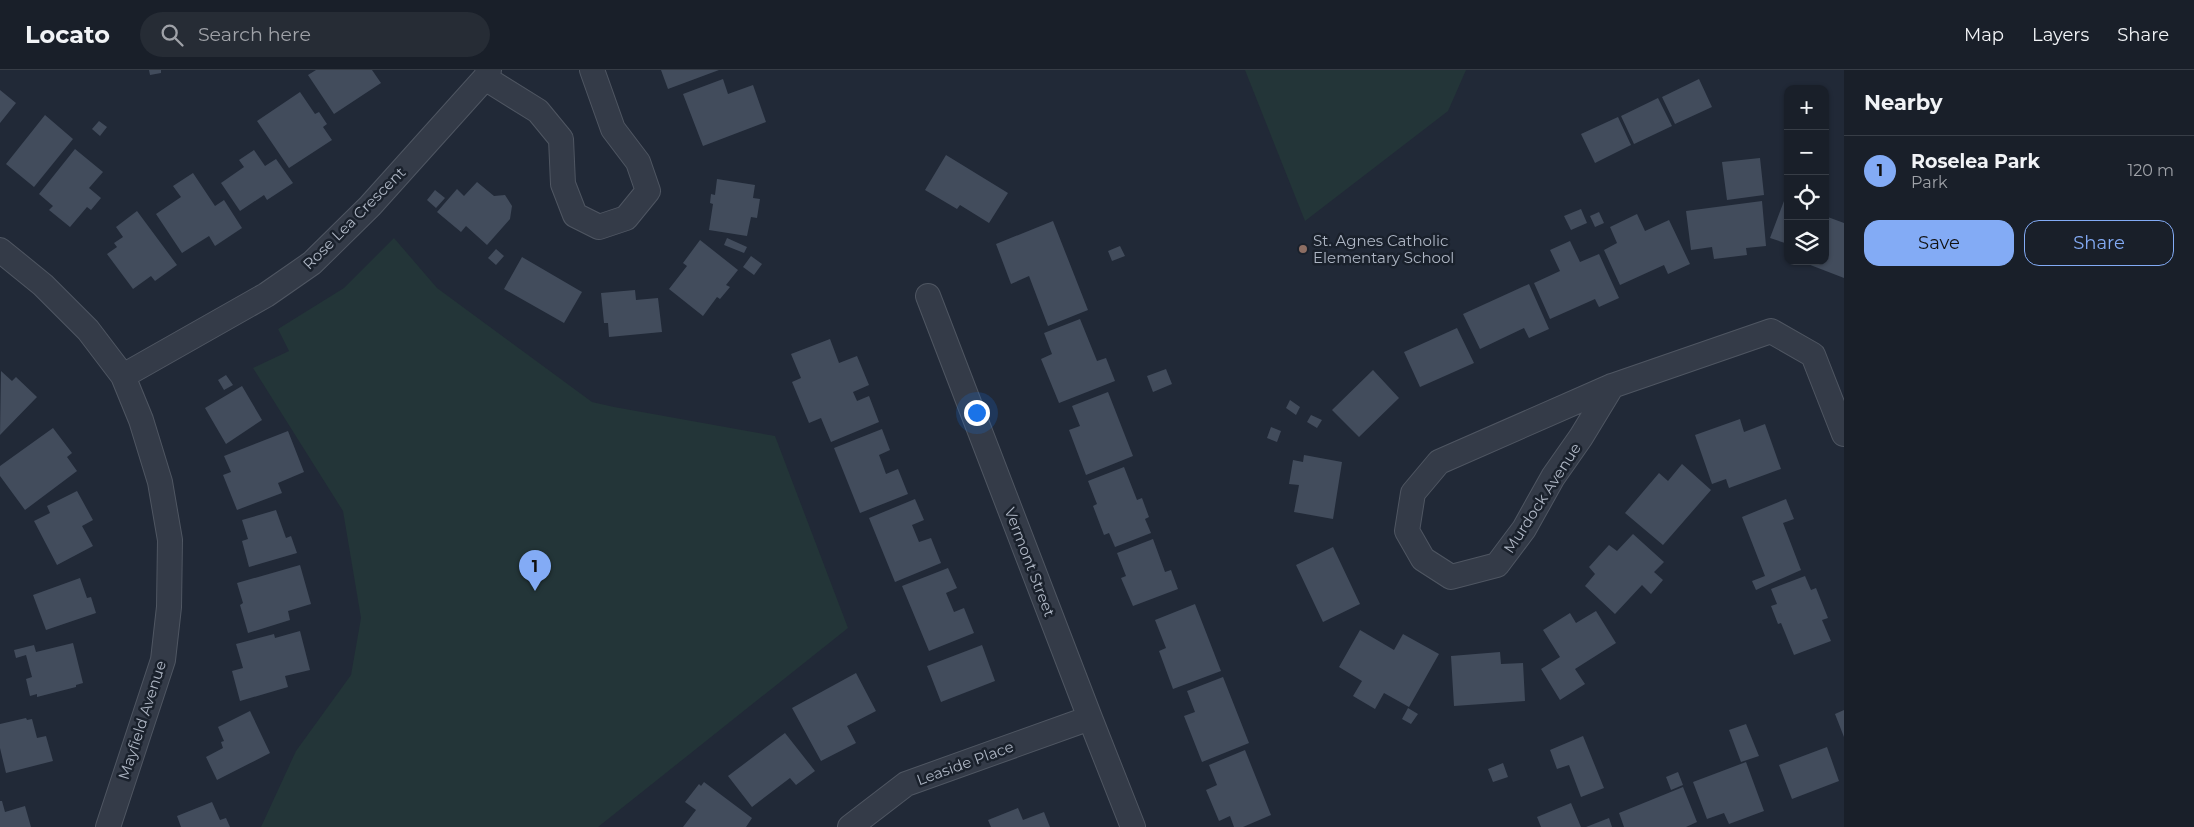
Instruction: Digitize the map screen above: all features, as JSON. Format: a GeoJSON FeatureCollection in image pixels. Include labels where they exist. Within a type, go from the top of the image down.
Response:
{"type":"FeatureCollection","features":[{"type":"Feature","properties":{"kind":"street","name":"Rose Lea Crescent"},"geometry":{"type":"LineString","coordinates":[[123,376],[266,295],[312,263],[370,206],[487,74],[538,111],[561,139],[563,184],[575,214],[599,226],[626,218],[648,191],[638,162],[613,129],[592,70]]}},
{"type":"Feature","properties":{"kind":"street","name":"Mayfield Avenue"},"geometry":{"type":"LineString","coordinates":[[0,250],[43,285],[88,330],[123,376],[141,420],[160,482],[170,540],[170,606],[163,660],[108,827]]}},
{"type":"Feature","properties":{"kind":"street","name":"Vermont Street"},"geometry":{"type":"LineString","coordinates":[[928,296],[1133,827]]}},
{"type":"Feature","properties":{"kind":"street","name":"Murdock Avenue"},"geometry":{"type":"LineString","coordinates":[[1612,386],[1581,437],[1553,477],[1524,530],[1497,565],[1451,577],[1423,558],[1407,531],[1413,493],[1439,462],[1612,386],[1770,330],[1814,355],[1844,434]]}},
{"type":"Feature","properties":{"kind":"street","name":"Leaside Place"},"geometry":{"type":"LineString","coordinates":[[850,827],[906,784],[1090,718]]}},
{"type":"Feature","properties":{"kind":"shaded area"},"geometry":{"type":"Polygon","coordinates":[[[1245,70],[1466,70],[1448,111],[1305,221],[1245,70]]]}},
{"type":"Feature","properties":{"kind":"shaded area"},"geometry":{"type":"Polygon","coordinates":[[[394,238],[437,288],[592,402],[775,436],[848,628],[598,827],[261,827],[296,751],[351,675],[361,618],[343,511],[253,368],[289,351],[278,329],[344,288],[394,238]]]}},
{"type":"Feature","properties":{"kind":"building"},"geometry":{"type":"Polygon","coordinates":[[[149,70],[161,70],[161,73],[150,75],[149,70]]]}},
{"type":"Feature","properties":{"kind":"building"},"geometry":{"type":"Polygon","coordinates":[[[316,70],[372,70],[381,83],[334,114],[308,75],[316,70]]]}},
{"type":"Feature","properties":{"kind":"building"},"geometry":{"type":"Polygon","coordinates":[[[661,70],[719,70],[668,89],[661,70]]]}},
{"type":"Feature","properties":{"kind":"building"},"geometry":{"type":"Polygon","coordinates":[[[723,79],[728,94],[753,85],[766,122],[703,146],[683,94],[723,79]]]}},
{"type":"Feature","properties":{"kind":"building"},"geometry":{"type":"Polygon","coordinates":[[[1699,79],[1712,107],[1675,124],[1662,97],[1699,79]]]}},
{"type":"Feature","properties":{"kind":"building"},"geometry":{"type":"Polygon","coordinates":[[[0,90],[16,103],[0,123],[0,90]]]}},
{"type":"Feature","properties":{"kind":"building"},"geometry":{"type":"Polygon","coordinates":[[[300,92],[315,114],[319,112],[327,124],[323,127],[332,140],[289,168],[257,121],[300,92]]]}},
{"type":"Feature","properties":{"kind":"building"},"geometry":{"type":"Polygon","coordinates":[[[1658,98],[1672,126],[1634,144],[1621,116],[1658,98]]]}},
{"type":"Feature","properties":{"kind":"building"},"geometry":{"type":"Polygon","coordinates":[[[45,115],[73,139],[34,187],[6,164],[45,115]]]}},
{"type":"Feature","properties":{"kind":"building"},"geometry":{"type":"Polygon","coordinates":[[[1618,117],[1631,145],[1595,163],[1581,134],[1618,117]]]}},
{"type":"Feature","properties":{"kind":"building"},"geometry":{"type":"Polygon","coordinates":[[[99,121],[107,127],[100,136],[92,129],[99,121]]]}},
{"type":"Feature","properties":{"kind":"building"},"geometry":{"type":"Polygon","coordinates":[[[75,149],[103,172],[89,188],[101,198],[91,210],[87,207],[70,227],[49,210],[53,206],[39,194],[75,149]]]}},
{"type":"Feature","properties":{"kind":"building"},"geometry":{"type":"Polygon","coordinates":[[[254,150],[265,166],[276,159],[293,183],[267,200],[264,195],[240,211],[221,183],[244,167],[239,160],[254,150]]]}},
{"type":"Feature","properties":{"kind":"building"},"geometry":{"type":"Polygon","coordinates":[[[946,155],[1008,193],[989,223],[960,205],[957,209],[925,190],[946,155]]]}},
{"type":"Feature","properties":{"kind":"building"},"geometry":{"type":"Polygon","coordinates":[[[1760,158],[1764,195],[1727,200],[1722,162],[1760,158]]]}},
{"type":"Feature","properties":{"kind":"building"},"geometry":{"type":"Polygon","coordinates":[[[193,173],[215,206],[224,200],[242,228],[215,246],[209,236],[182,253],[156,214],[181,197],[173,186],[193,173]]]}},
{"type":"Feature","properties":{"kind":"building"},"geometry":{"type":"Polygon","coordinates":[[[717,179],[755,185],[753,198],[760,199],[757,218],[751,217],[747,236],[709,230],[713,204],[710,203],[711,194],[715,195],[717,179]]]}},
{"type":"Feature","properties":{"kind":"building"},"geometry":{"type":"Polygon","coordinates":[[[477,182],[494,196],[505,195],[512,206],[510,219],[487,245],[466,226],[461,232],[437,212],[457,189],[464,196],[477,182]]]}},
{"type":"Feature","properties":{"kind":"building"},"geometry":{"type":"Polygon","coordinates":[[[435,190],[445,198],[436,208],[427,200],[435,190]]]}},
{"type":"Feature","properties":{"kind":"building"},"geometry":{"type":"Polygon","coordinates":[[[1762,201],[1766,246],[1746,248],[1747,255],[1714,259],[1712,247],[1691,250],[1686,211],[1762,201]]]}},
{"type":"Feature","properties":{"kind":"building"},"geometry":{"type":"Polygon","coordinates":[[[1784,201],[1784,243],[1770,238],[1784,201]]]}},
{"type":"Feature","properties":{"kind":"building"},"geometry":{"type":"Polygon","coordinates":[[[1581,209],[1587,223],[1571,230],[1564,216],[1581,209]]]}},
{"type":"Feature","properties":{"kind":"building"},"geometry":{"type":"Polygon","coordinates":[[[137,211],[177,265],[155,281],[151,276],[133,289],[107,254],[117,247],[114,243],[123,237],[116,227],[137,211]]]}},
{"type":"Feature","properties":{"kind":"building"},"geometry":{"type":"Polygon","coordinates":[[[1599,212],[1604,223],[1595,227],[1590,216],[1599,212]]]}},
{"type":"Feature","properties":{"kind":"building"},"geometry":{"type":"Polygon","coordinates":[[[1637,214],[1645,231],[1669,220],[1690,264],[1668,274],[1664,265],[1620,285],[1604,250],[1617,243],[1610,227],[1637,214]]]}},
{"type":"Feature","properties":{"kind":"building"},"geometry":{"type":"Polygon","coordinates":[[[1829,217],[1844,223],[1844,278],[1810,265],[1829,265],[1829,217]]]}},
{"type":"Feature","properties":{"kind":"building"},"geometry":{"type":"Polygon","coordinates":[[[1053,221],[1088,310],[1048,326],[1029,276],[1011,284],[996,244],[1053,221]]]}},
{"type":"Feature","properties":{"kind":"building"},"geometry":{"type":"Polygon","coordinates":[[[727,238],[747,247],[744,253],[724,245],[727,238]]]}},
{"type":"Feature","properties":{"kind":"building"},"geometry":{"type":"Polygon","coordinates":[[[700,240],[738,270],[726,285],[730,287],[720,299],[717,297],[703,316],[669,289],[687,266],[683,263],[700,240]]]}},
{"type":"Feature","properties":{"kind":"building"},"geometry":{"type":"Polygon","coordinates":[[[1570,241],[1580,262],[1599,254],[1619,298],[1599,307],[1595,299],[1550,319],[1534,283],[1560,271],[1550,250],[1570,241]]]}},
{"type":"Feature","properties":{"kind":"building"},"geometry":{"type":"Polygon","coordinates":[[[1120,246],[1125,256],[1112,261],[1108,251],[1120,246]]]}},
{"type":"Feature","properties":{"kind":"building"},"geometry":{"type":"Polygon","coordinates":[[[496,249],[504,256],[496,265],[488,258],[496,249]]]}},
{"type":"Feature","properties":{"kind":"building"},"geometry":{"type":"Polygon","coordinates":[[[751,256],[762,264],[754,275],[743,267],[751,256]]]}},
{"type":"Feature","properties":{"kind":"building"},"geometry":{"type":"Polygon","coordinates":[[[522,257],[582,292],[564,323],[504,289],[522,257]]]}},
{"type":"Feature","properties":{"kind":"building"},"geometry":{"type":"Polygon","coordinates":[[[1529,284],[1549,329],[1529,338],[1524,328],[1480,349],[1463,314],[1529,284]]]}},
{"type":"Feature","properties":{"kind":"building"},"geometry":{"type":"Polygon","coordinates":[[[635,290],[636,300],[658,298],[662,332],[609,337],[608,323],[604,323],[601,293],[635,290]]]}},
{"type":"Feature","properties":{"kind":"building"},"geometry":{"type":"Polygon","coordinates":[[[1080,319],[1097,361],[1106,358],[1115,381],[1059,403],[1041,359],[1052,354],[1044,333],[1080,319]]]}},
{"type":"Feature","properties":{"kind":"building"},"geometry":{"type":"Polygon","coordinates":[[[1457,328],[1474,363],[1420,387],[1404,352],[1457,328]]]}},
{"type":"Feature","properties":{"kind":"building"},"geometry":{"type":"Polygon","coordinates":[[[830,339],[839,363],[857,356],[869,385],[853,392],[857,401],[869,396],[879,422],[831,442],[821,418],[809,423],[792,382],[801,378],[791,354],[830,339]]]}},
{"type":"Feature","properties":{"kind":"building"},"geometry":{"type":"Polygon","coordinates":[[[1166,369],[1172,384],[1153,392],[1147,376],[1166,369]]]}},
{"type":"Feature","properties":{"kind":"building"},"geometry":{"type":"Polygon","coordinates":[[[1373,370],[1399,398],[1359,437],[1332,410],[1373,370]]]}},
{"type":"Feature","properties":{"kind":"building"},"geometry":{"type":"Polygon","coordinates":[[[1,371],[12,381],[16,377],[37,397],[0,435],[1,371]]]}},
{"type":"Feature","properties":{"kind":"building"},"geometry":{"type":"Polygon","coordinates":[[[226,375],[233,385],[224,390],[218,380],[226,375]]]}},
{"type":"Feature","properties":{"kind":"building"},"geometry":{"type":"Polygon","coordinates":[[[242,386],[262,420],[226,444],[205,408],[242,386]]]}},
{"type":"Feature","properties":{"kind":"building"},"geometry":{"type":"Polygon","coordinates":[[[1108,392],[1133,456],[1086,475],[1069,430],[1080,426],[1072,406],[1108,392]]]}},
{"type":"Feature","properties":{"kind":"building"},"geometry":{"type":"Polygon","coordinates":[[[1290,400],[1300,407],[1296,415],[1286,408],[1290,400]]]}},
{"type":"Feature","properties":{"kind":"building"},"geometry":{"type":"Polygon","coordinates":[[[1311,415],[1322,420],[1317,428],[1307,422],[1311,415]]]}},
{"type":"Feature","properties":{"kind":"building"},"geometry":{"type":"Polygon","coordinates":[[[1740,419],[1744,432],[1765,424],[1781,469],[1729,488],[1726,479],[1712,484],[1695,435],[1740,419]]]}},
{"type":"Feature","properties":{"kind":"building"},"geometry":{"type":"Polygon","coordinates":[[[1271,427],[1281,431],[1277,442],[1267,438],[1271,427]]]}},
{"type":"Feature","properties":{"kind":"building"},"geometry":{"type":"Polygon","coordinates":[[[53,428],[72,453],[67,457],[77,471],[25,510],[0,476],[0,466],[53,428]]]}},
{"type":"Feature","properties":{"kind":"building"},"geometry":{"type":"Polygon","coordinates":[[[882,429],[890,450],[879,455],[886,474],[898,469],[908,494],[860,513],[834,448],[882,429]]]}},
{"type":"Feature","properties":{"kind":"building"},"geometry":{"type":"Polygon","coordinates":[[[288,431],[304,472],[278,483],[282,493],[237,510],[223,475],[231,472],[224,456],[288,431]]]}},
{"type":"Feature","properties":{"kind":"building"},"geometry":{"type":"Polygon","coordinates":[[[1304,455],[1342,462],[1333,519],[1294,512],[1299,485],[1289,484],[1293,460],[1303,462],[1304,455]]]}},
{"type":"Feature","properties":{"kind":"building"},"geometry":{"type":"Polygon","coordinates":[[[1682,464],[1711,490],[1663,545],[1625,513],[1659,473],[1668,481],[1682,464]]]}},
{"type":"Feature","properties":{"kind":"building"},"geometry":{"type":"Polygon","coordinates":[[[1124,467],[1137,500],[1142,498],[1149,517],[1145,519],[1151,533],[1115,547],[1109,533],[1104,535],[1093,506],[1097,504],[1088,481],[1124,467]]]}},
{"type":"Feature","properties":{"kind":"building"},"geometry":{"type":"Polygon","coordinates":[[[77,491],[93,520],[82,526],[93,546],[57,565],[34,521],[50,513],[47,506],[77,491]]]}},
{"type":"Feature","properties":{"kind":"building"},"geometry":{"type":"Polygon","coordinates":[[[915,499],[924,520],[912,525],[919,542],[931,538],[941,563],[895,582],[869,518],[915,499]]]}},
{"type":"Feature","properties":{"kind":"building"},"geometry":{"type":"Polygon","coordinates":[[[1786,499],[1794,519],[1783,523],[1801,570],[1756,590],[1752,581],[1765,576],[1742,517],[1786,499]]]}},
{"type":"Feature","properties":{"kind":"building"},"geometry":{"type":"Polygon","coordinates":[[[276,510],[286,538],[291,536],[297,553],[249,567],[242,541],[248,539],[242,520],[276,510]]]}},
{"type":"Feature","properties":{"kind":"building"},"geometry":{"type":"Polygon","coordinates":[[[1633,534],[1664,562],[1654,572],[1663,580],[1651,594],[1642,585],[1615,614],[1585,586],[1595,574],[1589,567],[1609,545],[1617,551],[1633,534]]]}},
{"type":"Feature","properties":{"kind":"building"},"geometry":{"type":"Polygon","coordinates":[[[1153,539],[1165,572],[1171,570],[1178,589],[1133,606],[1121,578],[1126,576],[1117,553],[1153,539]]]}},
{"type":"Feature","properties":{"kind":"building"},"geometry":{"type":"Polygon","coordinates":[[[1333,547],[1360,604],[1323,622],[1296,565],[1333,547]]]}},
{"type":"Feature","properties":{"kind":"building"},"geometry":{"type":"Polygon","coordinates":[[[300,565],[311,604],[288,611],[290,620],[248,633],[240,605],[243,603],[237,583],[300,565]]]}},
{"type":"Feature","properties":{"kind":"building"},"geometry":{"type":"Polygon","coordinates":[[[948,568],[957,588],[946,593],[954,612],[964,608],[974,633],[929,651],[902,586],[948,568]]]}},
{"type":"Feature","properties":{"kind":"building"},"geometry":{"type":"Polygon","coordinates":[[[1805,576],[1811,590],[1816,588],[1828,618],[1822,620],[1831,641],[1794,655],[1781,623],[1778,624],[1771,606],[1777,604],[1771,589],[1805,576]]]}},
{"type":"Feature","properties":{"kind":"building"},"geometry":{"type":"Polygon","coordinates":[[[80,578],[87,598],[91,597],[96,613],[46,630],[33,595],[80,578]]]}},
{"type":"Feature","properties":{"kind":"building"},"geometry":{"type":"Polygon","coordinates":[[[1195,604],[1221,671],[1173,689],[1159,651],[1166,648],[1155,620],[1195,604]]]}},
{"type":"Feature","properties":{"kind":"building"},"geometry":{"type":"Polygon","coordinates":[[[1596,611],[1616,643],[1575,669],[1585,684],[1560,700],[1541,669],[1560,657],[1543,630],[1570,613],[1576,623],[1596,611]]]}},
{"type":"Feature","properties":{"kind":"building"},"geometry":{"type":"Polygon","coordinates":[[[1360,630],[1394,650],[1403,634],[1439,654],[1409,707],[1384,693],[1375,709],[1353,696],[1362,681],[1339,667],[1360,630]]]}},
{"type":"Feature","properties":{"kind":"building"},"geometry":{"type":"Polygon","coordinates":[[[300,631],[310,670],[285,676],[288,687],[240,701],[232,671],[243,668],[236,644],[274,634],[275,638],[300,631]]]}},
{"type":"Feature","properties":{"kind":"building"},"geometry":{"type":"Polygon","coordinates":[[[73,643],[83,683],[76,685],[76,687],[37,697],[37,694],[30,696],[26,679],[32,677],[26,655],[16,658],[14,650],[34,645],[36,652],[73,643]]]}},
{"type":"Feature","properties":{"kind":"building"},"geometry":{"type":"Polygon","coordinates":[[[982,645],[995,681],[941,702],[927,666],[982,645]]]}},
{"type":"Feature","properties":{"kind":"building"},"geometry":{"type":"Polygon","coordinates":[[[1500,652],[1501,664],[1523,663],[1525,701],[1454,706],[1451,656],[1500,652]]]}},
{"type":"Feature","properties":{"kind":"building"},"geometry":{"type":"Polygon","coordinates":[[[856,673],[876,711],[847,726],[856,743],[821,761],[792,708],[856,673]]]}},
{"type":"Feature","properties":{"kind":"building"},"geometry":{"type":"Polygon","coordinates":[[[1223,677],[1249,743],[1202,762],[1184,716],[1195,712],[1187,691],[1223,677]]]}},
{"type":"Feature","properties":{"kind":"building"},"geometry":{"type":"Polygon","coordinates":[[[1408,708],[1418,714],[1411,724],[1402,719],[1408,708]]]}},
{"type":"Feature","properties":{"kind":"building"},"geometry":{"type":"Polygon","coordinates":[[[1844,710],[1844,737],[1835,714],[1844,710]]]}},
{"type":"Feature","properties":{"kind":"building"},"geometry":{"type":"Polygon","coordinates":[[[250,711],[270,753],[217,780],[206,757],[223,748],[221,742],[224,741],[218,727],[250,711]]]}},
{"type":"Feature","properties":{"kind":"building"},"geometry":{"type":"Polygon","coordinates":[[[26,718],[27,720],[32,719],[37,738],[46,736],[53,761],[6,773],[0,748],[0,724],[26,718]]]}},
{"type":"Feature","properties":{"kind":"building"},"geometry":{"type":"Polygon","coordinates":[[[1746,724],[1759,756],[1741,762],[1729,730],[1746,724]]]}},
{"type":"Feature","properties":{"kind":"building"},"geometry":{"type":"Polygon","coordinates":[[[785,733],[815,771],[796,785],[790,778],[752,807],[728,776],[785,733]]]}},
{"type":"Feature","properties":{"kind":"building"},"geometry":{"type":"Polygon","coordinates":[[[1583,736],[1604,788],[1581,797],[1569,765],[1557,769],[1550,750],[1583,736]]]}},
{"type":"Feature","properties":{"kind":"building"},"geometry":{"type":"Polygon","coordinates":[[[1827,747],[1839,781],[1792,799],[1779,765],[1827,747]]]}},
{"type":"Feature","properties":{"kind":"building"},"geometry":{"type":"Polygon","coordinates":[[[1245,750],[1271,815],[1243,827],[1234,827],[1230,816],[1219,821],[1206,790],[1217,785],[1209,765],[1245,750]]]}},
{"type":"Feature","properties":{"kind":"building"},"geometry":{"type":"Polygon","coordinates":[[[1746,762],[1764,811],[1729,824],[1724,813],[1707,819],[1693,782],[1746,762]]]}},
{"type":"Feature","properties":{"kind":"building"},"geometry":{"type":"Polygon","coordinates":[[[1503,763],[1508,777],[1493,782],[1488,769],[1503,763]]]}},
{"type":"Feature","properties":{"kind":"building"},"geometry":{"type":"Polygon","coordinates":[[[1678,772],[1683,785],[1671,790],[1666,777],[1678,772]]]}},
{"type":"Feature","properties":{"kind":"building"},"geometry":{"type":"Polygon","coordinates":[[[704,782],[752,818],[746,827],[683,827],[696,810],[685,802],[699,784],[701,786],[704,782]]]}},
{"type":"Feature","properties":{"kind":"building"},"geometry":{"type":"Polygon","coordinates":[[[1683,787],[1697,822],[1686,827],[1624,827],[1619,813],[1683,787]]]}},
{"type":"Feature","properties":{"kind":"building"},"geometry":{"type":"Polygon","coordinates":[[[0,801],[2,801],[5,812],[25,806],[31,827],[0,827],[0,801]]]}},
{"type":"Feature","properties":{"kind":"building"},"geometry":{"type":"Polygon","coordinates":[[[212,802],[220,820],[226,818],[230,827],[181,827],[177,816],[212,802]]]}},
{"type":"Feature","properties":{"kind":"building"},"geometry":{"type":"Polygon","coordinates":[[[1571,803],[1581,827],[1541,827],[1537,817],[1571,803]]]}},
{"type":"Feature","properties":{"kind":"building"},"geometry":{"type":"Polygon","coordinates":[[[1018,808],[1023,820],[1044,812],[1050,827],[991,827],[988,820],[1018,808]]]}},
{"type":"Feature","properties":{"kind":"building"},"geometry":{"type":"Polygon","coordinates":[[[1609,818],[1612,827],[1586,827],[1609,818]]]}},
{"type":"Feature","properties":{"kind":"place","name":"St. Agnes Catholic Elementary School"},"geometry":{"type":"Point","coordinates":[1303,249]}},
{"type":"Feature","properties":{"kind":"place","name":"Roselea Park"},"geometry":{"type":"Point","coordinates":[535,591]}}]}
